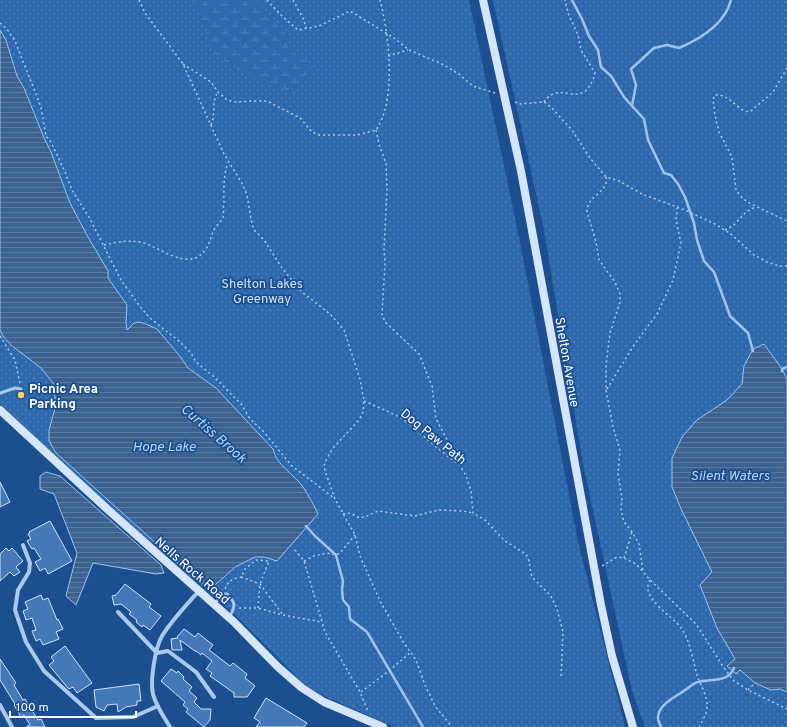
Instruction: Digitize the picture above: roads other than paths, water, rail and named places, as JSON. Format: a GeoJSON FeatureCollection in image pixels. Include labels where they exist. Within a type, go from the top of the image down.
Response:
{"type":"FeatureCollection","features":[{"type":"Feature","properties":{"kind":"main road","name":"Shelton Avenue"},"geometry":{"type":"LineString","coordinates":[[483,0],[521,171],[593,568],[612,656],[633,727]]}},
{"type":"Feature","properties":{"kind":"main road","name":"Nells Rock Road"},"geometry":{"type":"LineString","coordinates":[[0,410],[47,455],[229,618],[302,688],[324,702],[383,727]]}},
{"type":"Feature","properties":{"kind":"street"},"geometry":{"type":"LineString","coordinates":[[23,545],[30,563],[29,572],[18,590],[15,610],[26,642],[44,671],[96,718],[133,718],[158,706]]}},
{"type":"Feature","properties":{"kind":"street"},"geometry":{"type":"LineString","coordinates":[[170,727],[158,706],[153,693],[152,674],[161,637],[180,612],[199,591]]}},
{"type":"Feature","properties":{"kind":"street"},"geometry":{"type":"LineString","coordinates":[[118,612],[157,653]]}},
{"type":"Feature","properties":{"kind":"street"},"geometry":{"type":"LineString","coordinates":[[157,653],[168,651],[196,672],[214,696]]}},
{"type":"Feature","properties":{"kind":"street"},"geometry":{"type":"LineString","coordinates":[[0,705],[12,727]]}},
{"type":"Feature","properties":{"kind":"lane"},"geometry":{"type":"LineString","coordinates":[[0,393],[15,388],[21,389]]}},
{"type":"Feature","properties":{"kind":"lane"},"geometry":{"type":"LineString","coordinates":[[214,605],[223,594],[227,594],[234,601],[234,608],[229,618]]}},
{"type":"Feature","properties":{"kind":"water","name":"Hope Lake"},"geometry":{"type":"Polygon","coordinates":[[[0,30],[6,40],[17,76],[24,88],[51,152],[70,203],[108,271],[108,278],[127,305],[127,330],[134,323],[139,322],[157,329],[188,368],[216,388],[273,449],[281,465],[299,482],[313,504],[318,514],[277,561],[264,557],[255,557],[235,567],[215,585],[208,586],[200,583],[56,453],[49,441],[49,430],[56,405],[53,383],[41,368],[12,346],[0,330],[0,30]]]}},
{"type":"Feature","properties":{"kind":"water","name":"Silent Waters"},"geometry":{"type":"Polygon","coordinates":[[[764,344],[782,369],[787,379],[787,692],[780,689],[771,690],[755,683],[740,670],[736,674],[727,666],[735,659],[717,628],[700,585],[712,572],[672,487],[672,458],[682,437],[697,420],[727,400],[742,384],[744,366],[753,349],[764,344]]]}},
{"type":"Feature","properties":{"kind":"water"},"geometry":{"type":"Polygon","coordinates":[[[46,472],[60,476],[161,565],[164,573],[156,574],[93,563],[76,605],[66,596],[77,553],[54,494],[40,489],[40,476],[46,472]]]}},
{"type":"Feature","properties":{"kind":"waterway"},"geometry":{"type":"LineString","coordinates":[[572,0],[589,36],[598,50],[601,67],[611,76],[624,97],[632,106]]}},
{"type":"Feature","properties":{"kind":"waterway"},"geometry":{"type":"LineString","coordinates":[[731,0],[728,9],[711,30],[679,48],[667,45],[654,48],[631,69],[636,85],[632,106],[644,119],[648,140],[664,173],[671,175],[685,197],[694,223],[697,240],[704,261],[714,272],[730,316],[748,333],[753,351]]}},
{"type":"Feature","properties":{"kind":"waterway"},"geometry":{"type":"LineString","coordinates":[[782,371],[782,369],[787,367]]}},
{"type":"Feature","properties":{"kind":"waterway","name":"Curtiss Brook"},"geometry":{"type":"LineString","coordinates":[[306,526],[336,555],[343,581],[343,600],[349,607],[350,619],[367,632],[423,727]]}},
{"type":"Feature","properties":{"kind":"waterway"},"geometry":{"type":"LineString","coordinates":[[661,727],[658,719],[659,713],[668,701],[695,683],[727,677],[734,668]]}},
{"type":"Feature","properties":{"kind":"place","name":"Picnic Area Parking"},"geometry":{"type":"Point","coordinates":[21,395]}},
{"type":"Feature","properties":{"kind":"park label","name":"Shelton Lakes Greenway"},"geometry":{"type":"Point","coordinates":[262,290]}}]}
